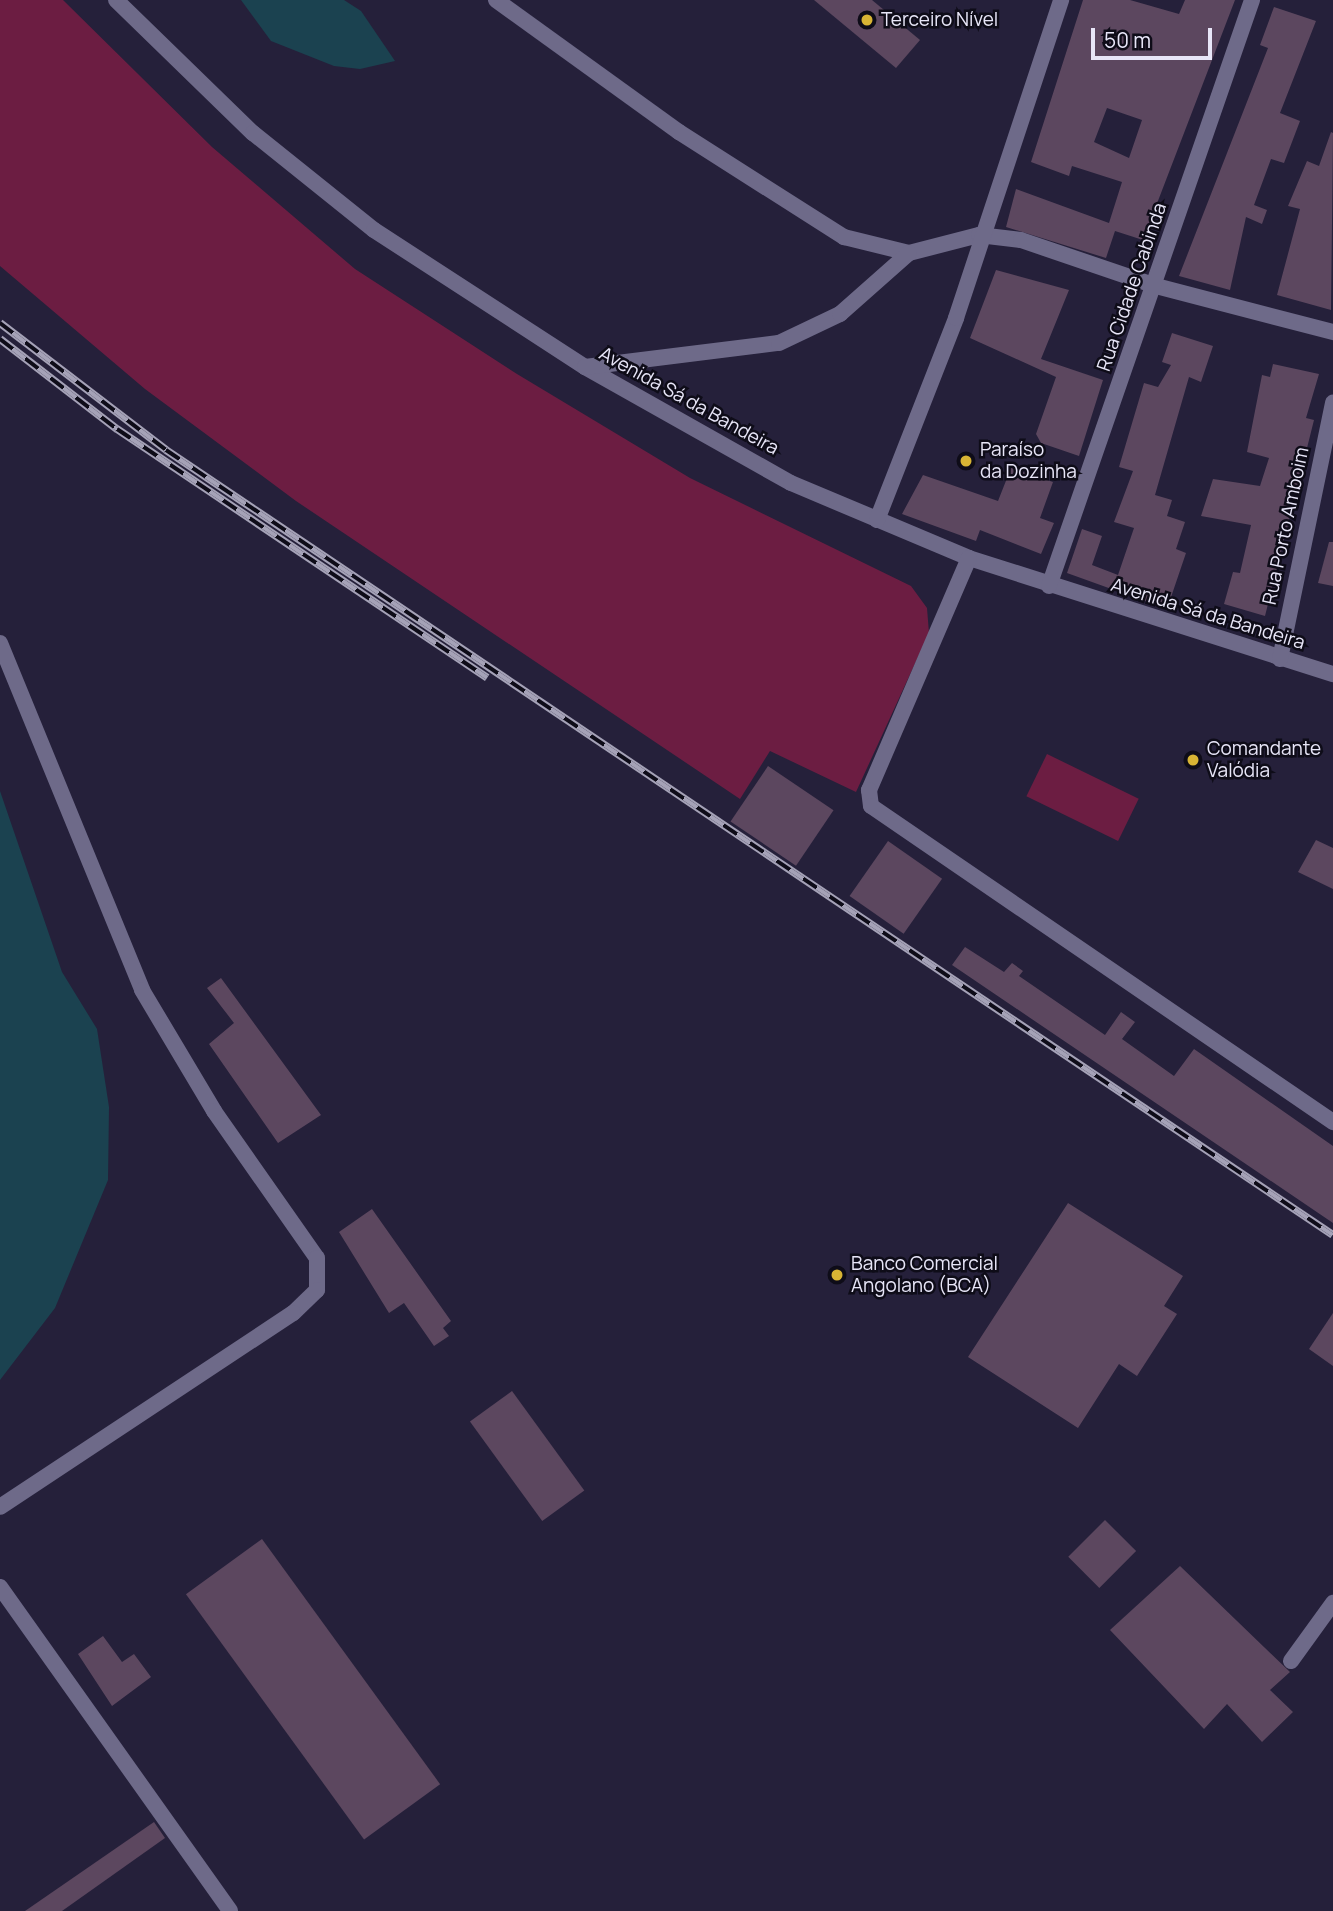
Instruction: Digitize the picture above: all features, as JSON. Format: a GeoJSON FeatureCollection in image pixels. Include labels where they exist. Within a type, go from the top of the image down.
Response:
{"type":"FeatureCollection","features":[{"type":"Feature","properties":{"kind":"street","name":"Avenida Sá da Bandeira"},"geometry":{"type":"LineString","coordinates":[[116,0],[253,133],[374,230],[585,367],[791,483],[969,558],[1049,586],[1333,674]]}},
{"type":"Feature","properties":{"kind":"street"},"geometry":{"type":"LineString","coordinates":[[496,0],[679,132],[815,220],[844,237],[909,253]]}},
{"type":"Feature","properties":{"kind":"street"},"geometry":{"type":"LineString","coordinates":[[877,520],[956,318],[979,235],[1061,0]]}},
{"type":"Feature","properties":{"kind":"street","name":"Rua Cidade Cabinda"},"geometry":{"type":"LineString","coordinates":[[1049,586],[1156,286],[1251,0]]}},
{"type":"Feature","properties":{"kind":"street"},"geometry":{"type":"LineString","coordinates":[[585,367],[779,343],[840,314],[909,253],[979,235],[1021,240],[1156,286],[1333,332]]}},
{"type":"Feature","properties":{"kind":"street","name":"Rua Porto Amboim"},"geometry":{"type":"LineString","coordinates":[[1280,659],[1333,402]]}},
{"type":"Feature","properties":{"kind":"street"},"geometry":{"type":"LineString","coordinates":[[969,558],[869,790],[871,806],[1333,1122]]}},
{"type":"Feature","properties":{"kind":"street"},"geometry":{"type":"LineString","coordinates":[[0,643],[142,990],[214,1111],[311,1249],[317,1269],[317,1290],[293,1313],[0,1507]]}},
{"type":"Feature","properties":{"kind":"street"},"geometry":{"type":"LineString","coordinates":[[0,1587],[230,1911]]}},
{"type":"Feature","properties":{"kind":"street"},"geometry":{"type":"LineString","coordinates":[[1291,1661],[1333,1603]]}},
{"type":"Feature","properties":{"kind":"shaded area"},"geometry":{"type":"Polygon","coordinates":[[[0,0],[63,0],[212,147],[355,269],[517,374],[690,478],[911,586],[927,608],[929,633],[856,792],[770,751],[740,799],[296,501],[145,389],[0,266],[0,0]]]}},
{"type":"Feature","properties":{"kind":"shaded area"},"geometry":{"type":"Polygon","coordinates":[[[1047,754],[1139,799],[1118,841],[1026,796],[1047,754]]]}},
{"type":"Feature","properties":{"kind":"water"},"geometry":{"type":"Polygon","coordinates":[[[241,0],[344,0],[361,11],[395,61],[360,69],[334,66],[271,41],[241,0]]]}},
{"type":"Feature","properties":{"kind":"water"},"geometry":{"type":"Polygon","coordinates":[[[0,791],[62,972],[97,1029],[109,1107],[108,1180],[55,1308],[0,1380],[0,791]]]}},
{"type":"Feature","properties":{"kind":"building","name":"Terceiro Nível"},"geometry":{"type":"Polygon","coordinates":[[[814,0],[872,0],[920,40],[896,68],[814,0]]]}},
{"type":"Feature","properties":{"kind":"building"},"geometry":{"type":"Polygon","coordinates":[[[1083,0],[1130,0],[1179,14],[1185,0],[1235,0],[1143,240],[1115,231],[1106,258],[1006,227],[1016,189],[1109,223],[1122,182],[1072,166],[1069,176],[1031,162],[1083,0]],[[1107,108],[1094,142],[1129,158],[1142,120],[1107,108]]]}},
{"type":"Feature","properties":{"kind":"building"},"geometry":{"type":"Polygon","coordinates":[[[1274,7],[1316,21],[1280,113],[1300,121],[1284,163],[1271,159],[1254,205],[1267,210],[1262,224],[1246,217],[1230,290],[1179,276],[1268,48],[1260,45],[1274,7]]]}},
{"type":"Feature","properties":{"kind":"building"},"geometry":{"type":"Polygon","coordinates":[[[1331,132],[1331,310],[1277,295],[1300,209],[1288,206],[1307,161],[1319,166],[1331,132]]]}},
{"type":"Feature","properties":{"kind":"building"},"geometry":{"type":"Polygon","coordinates":[[[996,270],[1069,290],[1041,359],[1103,380],[1079,456],[1041,443],[1036,434],[1056,377],[970,338],[996,270]]]}},
{"type":"Feature","properties":{"kind":"building"},"geometry":{"type":"Polygon","coordinates":[[[1172,333],[1213,346],[1201,382],[1189,377],[1155,495],[1172,500],[1167,516],[1185,522],[1176,549],[1186,553],[1167,609],[1067,573],[1082,529],[1102,536],[1092,565],[1118,575],[1134,528],[1114,522],[1133,471],[1119,467],[1144,383],[1158,387],[1171,365],[1162,362],[1172,333]]]}},
{"type":"Feature","properties":{"kind":"building"},"geometry":{"type":"Polygon","coordinates":[[[1273,364],[1319,374],[1306,418],[1314,420],[1265,616],[1224,604],[1233,572],[1240,573],[1251,525],[1201,516],[1213,479],[1260,486],[1269,458],[1247,452],[1262,375],[1270,377],[1273,364]]]}},
{"type":"Feature","properties":{"kind":"building"},"geometry":{"type":"Polygon","coordinates":[[[1011,468],[1053,482],[1040,518],[1054,523],[1041,554],[980,530],[976,541],[902,514],[923,475],[998,501],[1011,468]]]}},
{"type":"Feature","properties":{"kind":"building"},"geometry":{"type":"Polygon","coordinates":[[[1329,542],[1333,542],[1333,586],[1318,583],[1329,542]]]}},
{"type":"Feature","properties":{"kind":"building"},"geometry":{"type":"Polygon","coordinates":[[[768,766],[833,810],[796,866],[731,822],[768,766]]]}},
{"type":"Feature","properties":{"kind":"building"},"geometry":{"type":"Polygon","coordinates":[[[1316,840],[1333,848],[1333,889],[1298,872],[1316,840]]]}},
{"type":"Feature","properties":{"kind":"building"},"geometry":{"type":"Polygon","coordinates":[[[888,841],[942,879],[904,934],[850,896],[888,841]]]}},
{"type":"Feature","properties":{"kind":"building"},"geometry":{"type":"Polygon","coordinates":[[[965,947],[1004,972],[1012,963],[1023,971],[1019,976],[1105,1035],[1121,1012],[1135,1022],[1122,1039],[1174,1076],[1194,1049],[1333,1146],[1333,1223],[952,965],[965,947]]]}},
{"type":"Feature","properties":{"kind":"building"},"geometry":{"type":"Polygon","coordinates":[[[221,978],[321,1115],[278,1143],[209,1044],[234,1023],[207,988],[221,978]]]}},
{"type":"Feature","properties":{"kind":"building"},"geometry":{"type":"Polygon","coordinates":[[[1068,1203],[1183,1276],[1164,1306],[1177,1314],[1137,1376],[1119,1364],[1078,1428],[968,1357],[1068,1203]]]}},
{"type":"Feature","properties":{"kind":"building"},"geometry":{"type":"Polygon","coordinates":[[[372,1209],[451,1321],[443,1328],[449,1336],[434,1346],[404,1303],[389,1313],[339,1232],[372,1209]]]}},
{"type":"Feature","properties":{"kind":"building"},"geometry":{"type":"Polygon","coordinates":[[[1333,1313],[1333,1366],[1309,1349],[1333,1313]]]}},
{"type":"Feature","properties":{"kind":"building"},"geometry":{"type":"Polygon","coordinates":[[[512,1391],[584,1491],[542,1521],[470,1422],[512,1391]]]}},
{"type":"Feature","properties":{"kind":"building"},"geometry":{"type":"Polygon","coordinates":[[[1105,1520],[1136,1551],[1099,1588],[1068,1557],[1105,1520]]]}},
{"type":"Feature","properties":{"kind":"building"},"geometry":{"type":"Polygon","coordinates":[[[262,1539],[440,1784],[364,1839],[186,1594],[262,1539]]]}},
{"type":"Feature","properties":{"kind":"building"},"geometry":{"type":"Polygon","coordinates":[[[1180,1566],[1290,1672],[1270,1690],[1293,1712],[1262,1742],[1227,1704],[1204,1729],[1110,1630],[1180,1566]]]}},
{"type":"Feature","properties":{"kind":"building"},"geometry":{"type":"Polygon","coordinates":[[[103,1636],[122,1662],[134,1654],[151,1677],[112,1706],[78,1654],[103,1636]]]}},
{"type":"Feature","properties":{"kind":"building"},"geometry":{"type":"Polygon","coordinates":[[[154,1822],[165,1838],[62,1911],[25,1911],[154,1822]]]}},
{"type":"Feature","properties":{"kind":"railway"},"geometry":{"type":"LineString","coordinates":[[0,323],[166,450],[1333,1235]]}},
{"type":"Feature","properties":{"kind":"railway"},"geometry":{"type":"LineString","coordinates":[[0,339],[117,429],[487,678]]}},
{"type":"Feature","properties":{"kind":"place","name":"Terceiro Nível"},"geometry":{"type":"Point","coordinates":[867,20]}},
{"type":"Feature","properties":{"kind":"place","name":"Paraíso da Dozinha"},"geometry":{"type":"Point","coordinates":[966,461]}},
{"type":"Feature","properties":{"kind":"place","name":"Comandante Valódia"},"geometry":{"type":"Point","coordinates":[1193,760]}},
{"type":"Feature","properties":{"kind":"place","name":"Banco Comercial Angolano (BCA)"},"geometry":{"type":"Point","coordinates":[837,1275]}}]}
